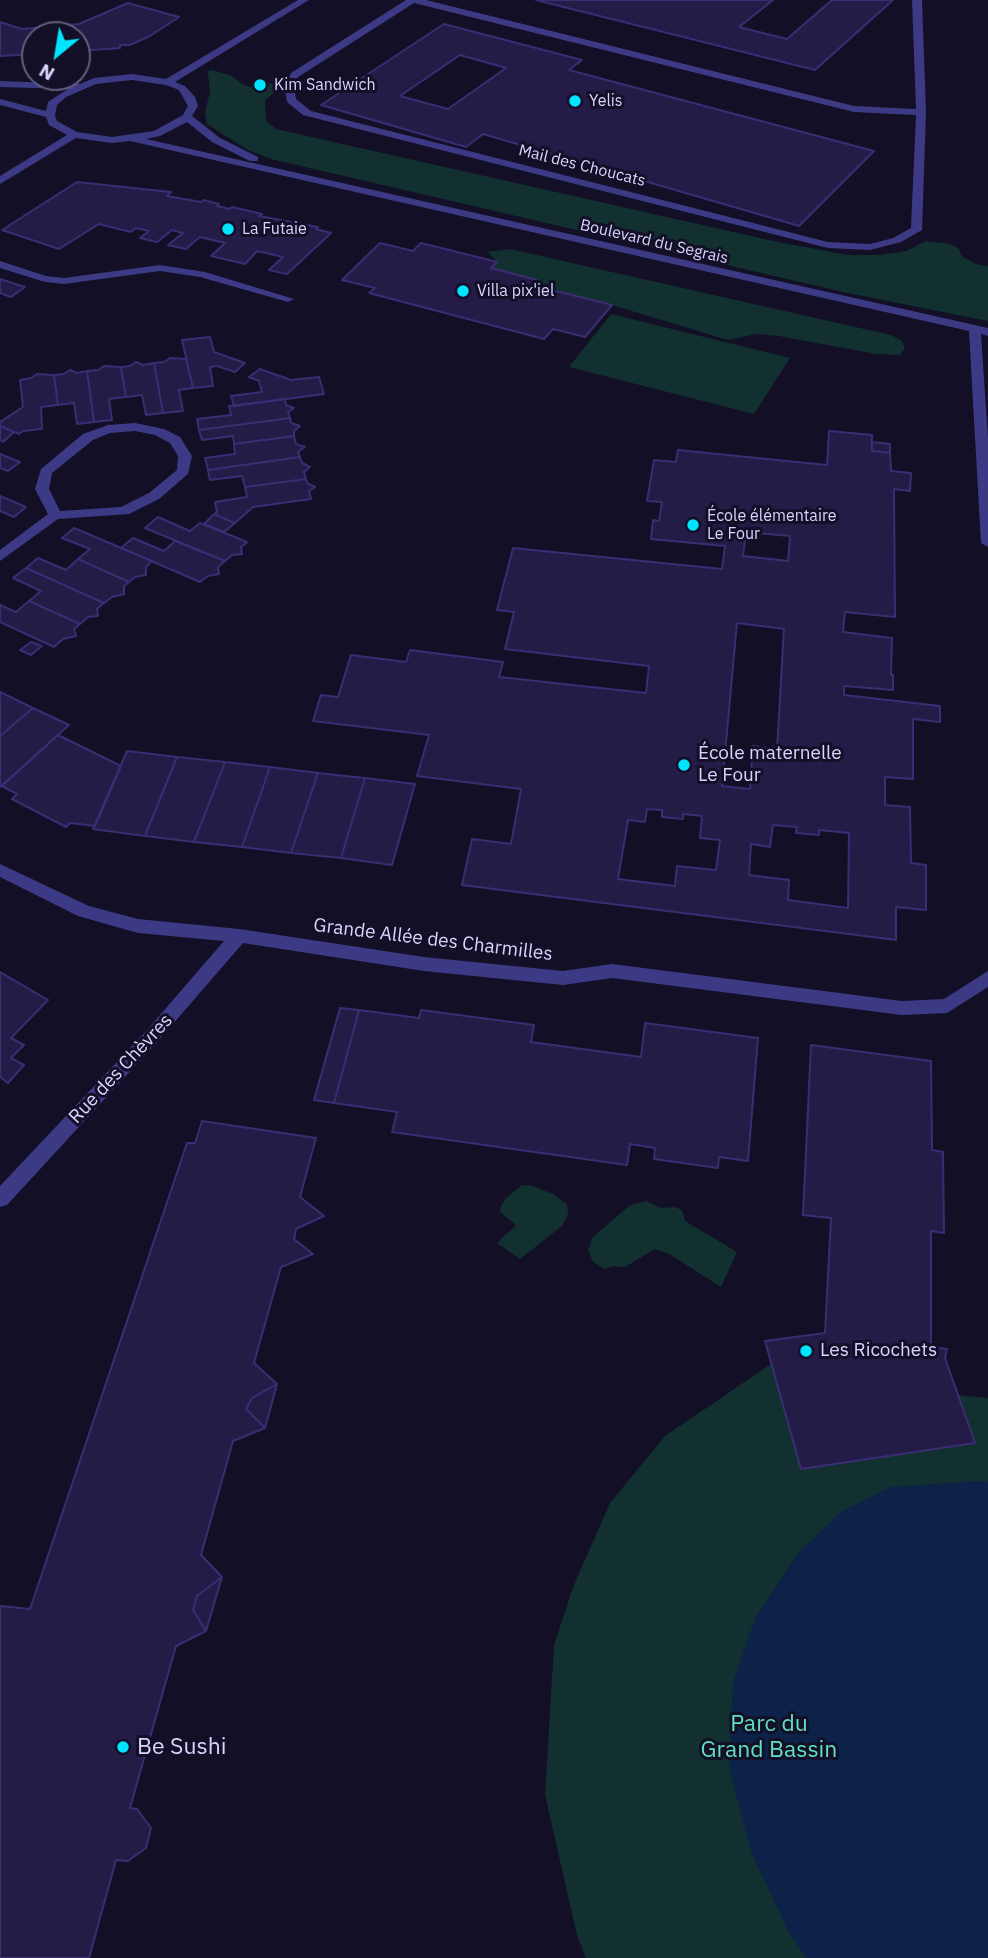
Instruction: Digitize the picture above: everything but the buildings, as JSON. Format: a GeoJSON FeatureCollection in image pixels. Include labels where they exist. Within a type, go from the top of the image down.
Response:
{"type":"FeatureCollection","features":[{"type":"Feature","properties":{"kind":"street"},"geometry":{"type":"LineString","coordinates":[[167,82],[304,0]]}},
{"type":"Feature","properties":{"kind":"street","name":"Mail des Choucats"},"geometry":{"type":"LineString","coordinates":[[917,0],[921,113],[916,230],[897,240],[870,247],[828,245],[307,113],[291,100],[289,85],[294,75],[414,0],[854,109],[921,113]]}},
{"type":"Feature","properties":{"kind":"street"},"geometry":{"type":"LineString","coordinates":[[68,91],[52,104],[50,115],[53,123],[61,130],[92,139],[134,139],[156,134],[187,117],[192,106],[190,97],[182,88],[167,82],[123,77],[91,83]]}},
{"type":"Feature","properties":{"kind":"street"},"geometry":{"type":"LineString","coordinates":[[0,84],[21,85]]}},
{"type":"Feature","properties":{"kind":"street"},"geometry":{"type":"LineString","coordinates":[[0,102],[50,115]]}},
{"type":"Feature","properties":{"kind":"street","name":"Boulevard du Segrais"},"geometry":{"type":"LineString","coordinates":[[187,117],[216,140],[253,159],[313,180]]}},
{"type":"Feature","properties":{"kind":"street"},"geometry":{"type":"LineString","coordinates":[[0,181],[74,135]]}},
{"type":"Feature","properties":{"kind":"street","name":"Boulevard du Segrais"},"geometry":{"type":"LineString","coordinates":[[134,139],[982,331]]}},
{"type":"Feature","properties":{"kind":"street"},"geometry":{"type":"LineString","coordinates":[[0,264],[45,279],[64,281],[160,268],[201,274],[288,299]]}},
{"type":"Feature","properties":{"kind":"street"},"geometry":{"type":"LineString","coordinates":[[982,331],[988,543]]}},
{"type":"Feature","properties":{"kind":"street"},"geometry":{"type":"LineString","coordinates":[[0,557],[55,515],[124,511],[154,496],[183,471],[185,456],[175,440],[159,432],[135,427],[108,429],[88,437],[46,472],[42,489],[55,515]]}},
{"type":"Feature","properties":{"kind":"street","name":"Grande Allée des Charmilles"},"geometry":{"type":"LineString","coordinates":[[0,870],[84,911],[138,926],[239,936],[424,964],[563,978],[612,971],[902,1008],[947,1006],[988,978]]}},
{"type":"Feature","properties":{"kind":"street","name":"Rue des Chèvres"},"geometry":{"type":"LineString","coordinates":[[0,1199],[153,1035],[239,936]]}},
{"type":"Feature","properties":{"kind":"green space"},"geometry":{"type":"Polygon","coordinates":[[[208,71],[232,76],[242,84],[259,90],[270,83],[276,85],[278,90],[265,100],[266,121],[276,129],[778,242],[848,255],[879,255],[906,251],[926,241],[950,244],[958,248],[963,257],[976,264],[988,266],[988,321],[843,292],[271,159],[248,150],[207,124],[205,113],[210,91],[208,71]]]}},
{"type":"Feature","properties":{"kind":"green space"},"geometry":{"type":"Polygon","coordinates":[[[510,249],[891,335],[902,341],[905,348],[900,355],[876,354],[757,334],[728,340],[612,305],[532,285],[536,280],[491,268],[496,261],[488,252],[510,249]]]}},
{"type":"Feature","properties":{"kind":"green space"},"geometry":{"type":"Polygon","coordinates":[[[611,314],[790,358],[754,414],[569,367],[611,314]]]}},
{"type":"Feature","properties":{"kind":"green space"},"geometry":{"type":"Polygon","coordinates":[[[522,1185],[533,1186],[553,1194],[567,1204],[568,1215],[562,1226],[520,1259],[497,1243],[516,1225],[500,1212],[501,1206],[506,1198],[522,1185]]]}},
{"type":"Feature","properties":{"kind":"green space"},"geometry":{"type":"Polygon","coordinates":[[[646,1201],[661,1208],[675,1207],[682,1210],[685,1221],[737,1252],[721,1287],[669,1254],[655,1249],[625,1267],[613,1266],[604,1269],[593,1262],[588,1250],[593,1237],[630,1205],[646,1201]]]}},
{"type":"Feature","properties":{"kind":"green space","name":"Parc du Grand Bassin"},"geometry":{"type":"Polygon","coordinates":[[[771,1364],[801,1469],[974,1443],[958,1395],[988,1398],[988,1958],[586,1958],[577,1935],[545,1795],[554,1645],[573,1587],[610,1503],[665,1436],[771,1364]]]}},
{"type":"Feature","properties":{"kind":"water"},"geometry":{"type":"Polygon","coordinates":[[[988,1482],[988,1958],[807,1958],[790,1935],[752,1854],[729,1769],[733,1682],[755,1618],[798,1553],[841,1512],[891,1487],[988,1482]]]}},
{"type":"Feature","properties":{"kind":"place","name":"Kim Sandwich"},"geometry":{"type":"Point","coordinates":[260,85]}},
{"type":"Feature","properties":{"kind":"place","name":"Yelis"},"geometry":{"type":"Point","coordinates":[575,101]}},
{"type":"Feature","properties":{"kind":"place","name":"La Futaie"},"geometry":{"type":"Point","coordinates":[228,229]}},
{"type":"Feature","properties":{"kind":"place","name":"Villa pix'iel"},"geometry":{"type":"Point","coordinates":[463,291]}},
{"type":"Feature","properties":{"kind":"place","name":"École élémentaire Le Four"},"geometry":{"type":"Point","coordinates":[693,525]}},
{"type":"Feature","properties":{"kind":"place","name":"École maternelle Le Four"},"geometry":{"type":"Point","coordinates":[684,765]}},
{"type":"Feature","properties":{"kind":"place","name":"Les Ricochets"},"geometry":{"type":"Point","coordinates":[806,1351]}},
{"type":"Feature","properties":{"kind":"place","name":"Be Sushi"},"geometry":{"type":"Point","coordinates":[123,1747]}}]}
